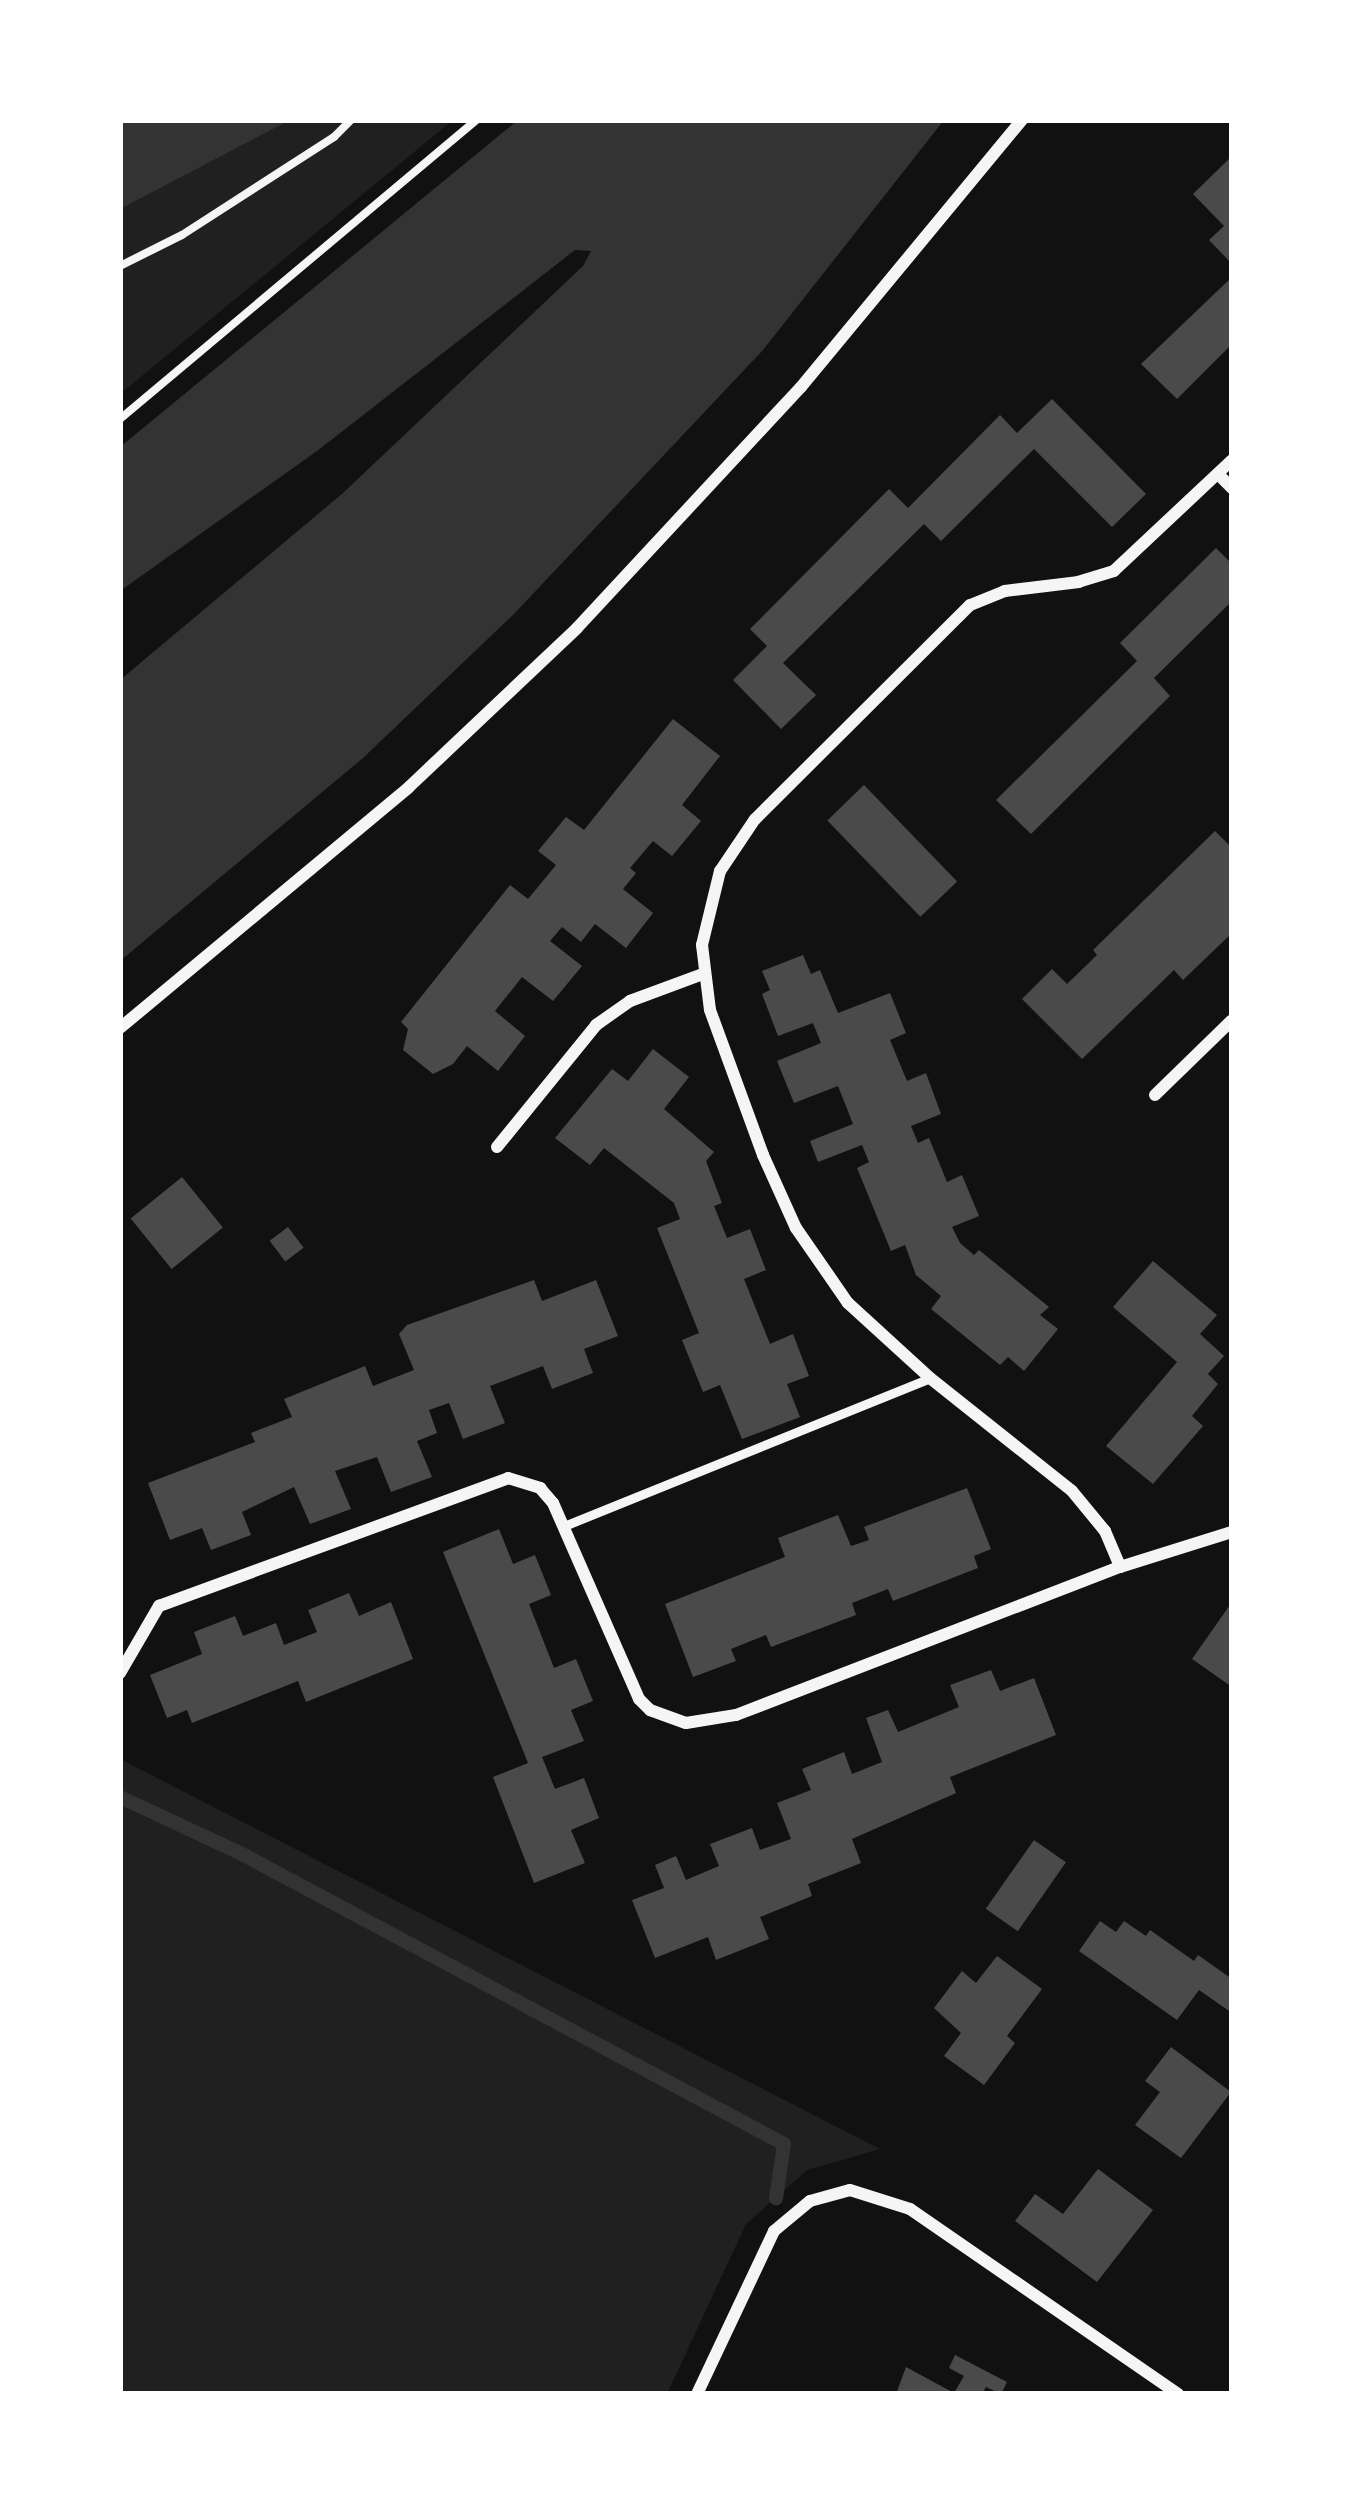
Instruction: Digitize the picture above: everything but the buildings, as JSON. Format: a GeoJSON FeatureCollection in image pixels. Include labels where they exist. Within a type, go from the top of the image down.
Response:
{"type":"FeatureCollection","features":[{"type":"Feature","properties":{"kind":"street"},"geometry":{"type":"LineString","coordinates":[[120,1028],[410,787],[577,628],[838,345],[1022,120]]}},
{"type":"Feature","properties":{"kind":"street"},"geometry":{"type":"LineString","coordinates":[[1120,1567],[1105,1531],[1072,1492],[930,1378],[848,1303],[796,1228],[719,1041],[703,974],[705,919],[720,872],[781,792],[970,605],[1005,590],[1079,582],[1114,571],[1232,460]]}},
{"type":"Feature","properties":{"kind":"street"},"geometry":{"type":"LineString","coordinates":[[1218,474],[1232,488]]}},
{"type":"Feature","properties":{"kind":"street"},"geometry":{"type":"LineString","coordinates":[[497,1147],[596,1024],[630,1001],[703,974]]}},
{"type":"Feature","properties":{"kind":"street"},"geometry":{"type":"LineString","coordinates":[[1156,1095],[1232,1020]]}},
{"type":"Feature","properties":{"kind":"street"},"geometry":{"type":"LineString","coordinates":[[120,1673],[159,1606],[492,1482],[523,1479],[540,1488],[564,1526],[639,1699],[650,1710],[686,1724],[736,1715],[1120,1567],[1232,1532]]}},
{"type":"Feature","properties":{"kind":"street"},"geometry":{"type":"LineString","coordinates":[[698,2394],[767,2241],[783,2221],[810,2201],[840,2190],[889,2199],[1178,2394]]}},
{"type":"Feature","properties":{"kind":"lane"},"geometry":{"type":"LineString","coordinates":[[564,1526],[930,1378]]}},
{"type":"Feature","properties":{"kind":"path"},"geometry":{"type":"LineString","coordinates":[[120,266],[182,235],[334,137],[351,120]]}},
{"type":"Feature","properties":{"kind":"path"},"geometry":{"type":"LineString","coordinates":[[120,419],[476,120]]}},
{"type":"Feature","properties":{"kind":"shaded area"},"geometry":{"type":"Polygon","coordinates":[[[120,120],[453,120],[120,394],[120,120]]]}},
{"type":"Feature","properties":{"kind":"shaded area"},"geometry":{"type":"Polygon","coordinates":[[[120,120],[290,120],[120,209],[120,120]]]}},
{"type":"Feature","properties":{"kind":"shaded area"},"geometry":{"type":"Polygon","coordinates":[[[518,120],[944,120],[763,350],[513,615],[363,758],[120,961],[120,680],[343,493],[583,266],[591,251],[575,250],[317,451],[120,591],[120,447],[518,120]]]}},
{"type":"Feature","properties":{"kind":"shaded area"},"geometry":{"type":"Polygon","coordinates":[[[120,1759],[880,2149],[807,2170],[746,2224],[667,2394],[120,2394],[120,1759]]]}},
{"type":"Feature","properties":{"kind":"waterway"},"geometry":{"type":"LineString","coordinates":[[120,1797],[240,1853],[784,2144],[776,2198]]}}]}
